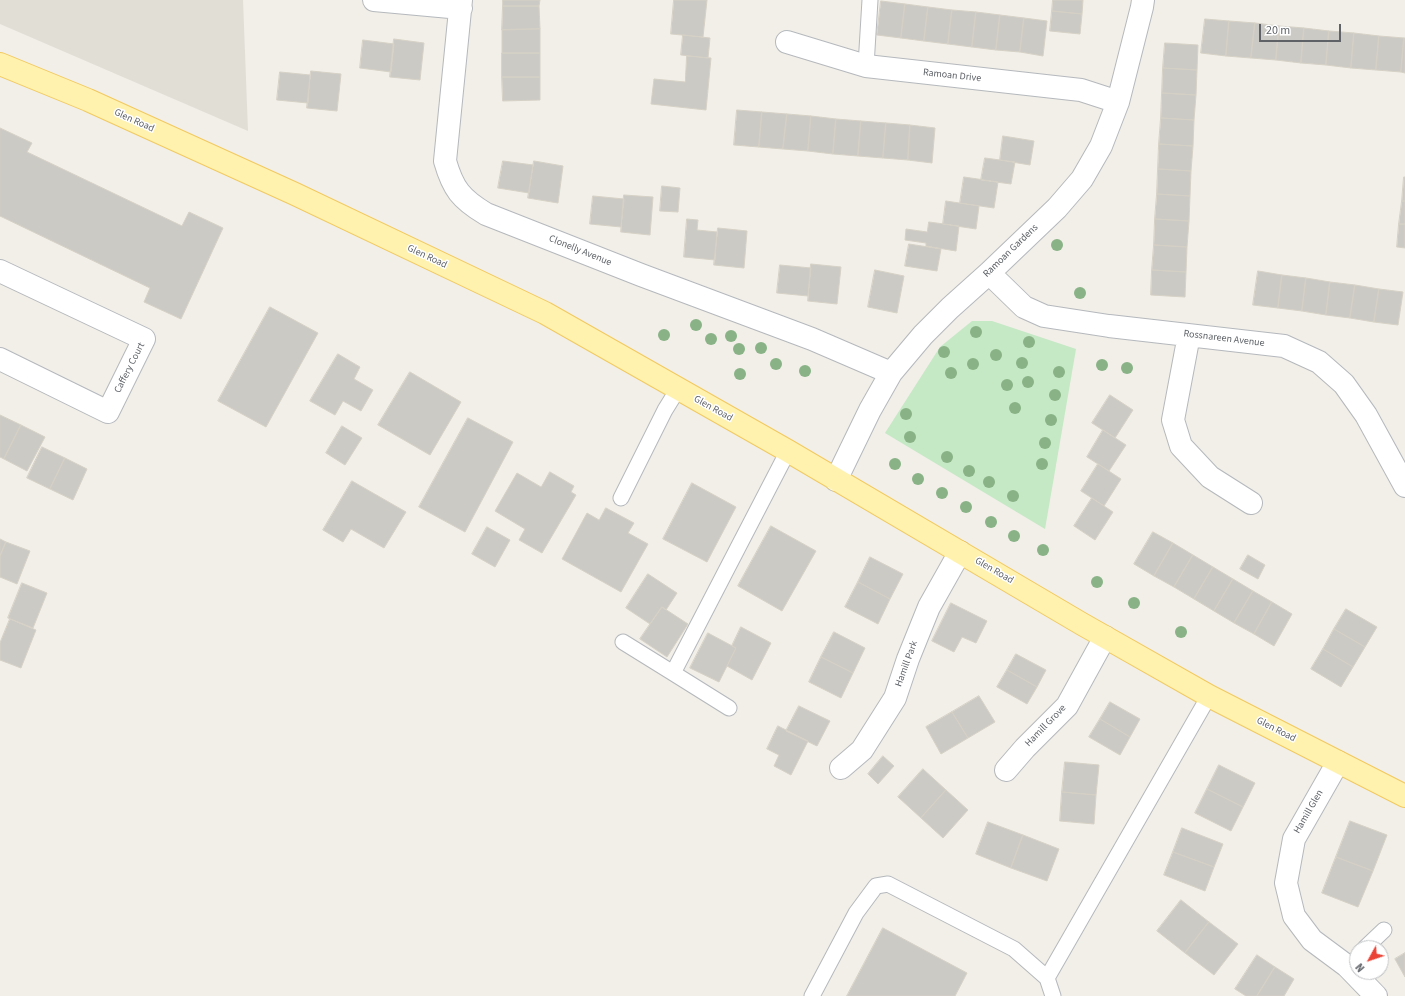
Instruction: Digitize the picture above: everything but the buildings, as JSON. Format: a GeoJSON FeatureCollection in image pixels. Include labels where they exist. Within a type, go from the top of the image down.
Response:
{"type":"FeatureCollection","features":[{"type":"Feature","properties":{"kind":"main road","name":"Glen Road"},"geometry":{"type":"LineString","coordinates":[[0,64],[88,100],[295,194],[545,313],[788,451],[1105,637],[1209,696],[1405,796]]}},
{"type":"Feature","properties":{"kind":"street"},"geometry":{"type":"LineString","coordinates":[[374,0],[461,4]]}},
{"type":"Feature","properties":{"kind":"street","name":"Ramoan Gardens"},"geometry":{"type":"LineString","coordinates":[[836,480],[870,410],[891,373],[923,335],[1057,208],[1082,179],[1101,146],[1118,102],[1143,0]]}},
{"type":"Feature","properties":{"kind":"street","name":"Clonelly Avenue"},"geometry":{"type":"LineString","coordinates":[[461,4],[444,161],[450,178],[460,195],[471,205],[486,214],[640,275],[812,339],[891,373]]}},
{"type":"Feature","properties":{"kind":"street","name":"Ramoan Drive"},"geometry":{"type":"LineString","coordinates":[[787,42],[866,66],[1081,90],[1118,102]]}},
{"type":"Feature","properties":{"kind":"street","name":"Caffery Court"},"geometry":{"type":"LineString","coordinates":[[0,271],[144,339],[108,412],[0,360]]}},
{"type":"Feature","properties":{"kind":"street","name":"Rossnareen Avenue"},"geometry":{"type":"LineString","coordinates":[[989,273],[1024,307],[1044,316],[1109,326],[1284,346],[1319,362],[1344,384],[1366,415],[1405,486]]}},
{"type":"Feature","properties":{"kind":"street"},"geometry":{"type":"LineString","coordinates":[[1189,335],[1173,420],[1181,446],[1210,477],[1251,503]]}},
{"type":"Feature","properties":{"kind":"street","name":"Hamill Park"},"geometry":{"type":"LineString","coordinates":[[841,768],[862,750],[895,698],[908,659],[929,607],[960,552]]}},
{"type":"Feature","properties":{"kind":"street","name":"Hamill Grove"},"geometry":{"type":"LineString","coordinates":[[1006,770],[1025,748],[1067,706],[1105,637]]}},
{"type":"Feature","properties":{"kind":"street","name":"Hamill Glen"},"geometry":{"type":"LineString","coordinates":[[1338,762],[1294,839],[1286,883],[1294,916],[1312,940],[1349,959]]}},
{"type":"Feature","properties":{"kind":"street","name":"Hamill Glen"},"geometry":{"type":"LineString","coordinates":[[1365,980],[1376,996]]}},
{"type":"Feature","properties":{"kind":"lane"},"geometry":{"type":"LineString","coordinates":[[866,66],[870,0]]}},
{"type":"Feature","properties":{"kind":"lane"},"geometry":{"type":"LineString","coordinates":[[621,498],[665,410],[678,389]]}},
{"type":"Feature","properties":{"kind":"lane"},"geometry":{"type":"LineString","coordinates":[[673,673],[788,451]]}},
{"type":"Feature","properties":{"kind":"lane"},"geometry":{"type":"LineString","coordinates":[[623,642],[729,708]]}},
{"type":"Feature","properties":{"kind":"lane"},"geometry":{"type":"LineString","coordinates":[[1046,978],[1209,696]]}},
{"type":"Feature","properties":{"kind":"lane"},"geometry":{"type":"LineString","coordinates":[[812,996],[856,913],[876,886],[888,884],[1014,949],[1046,978],[1053,996]]}},
{"type":"Feature","properties":{"kind":"lane"},"geometry":{"type":"LineString","coordinates":[[1373,940],[1384,930]]}},
{"type":"Feature","properties":{"kind":"shaded area"},"geometry":{"type":"Polygon","coordinates":[[[0,0],[243,0],[248,131],[0,24],[0,0]]]}},
{"type":"Feature","properties":{"kind":"green space"},"geometry":{"type":"Polygon","coordinates":[[[972,321],[992,321],[1076,349],[1045,529],[885,433],[940,347],[972,321]]]}}]}
